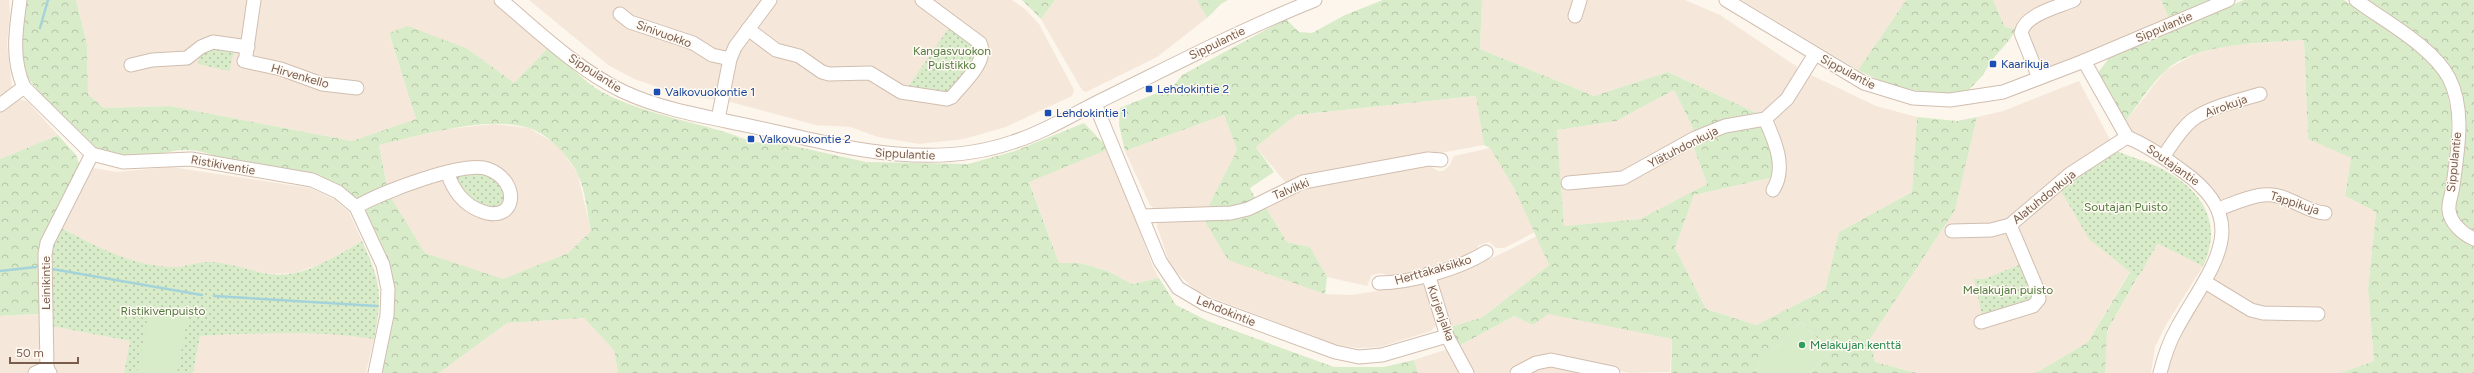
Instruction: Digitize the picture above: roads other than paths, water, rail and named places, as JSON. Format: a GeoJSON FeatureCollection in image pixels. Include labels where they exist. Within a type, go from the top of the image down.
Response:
{"type":"FeatureCollection","features":[{"type":"Feature","properties":{"kind":"street"},"geometry":{"type":"LineString","coordinates":[[131,65],[152,60],[187,58],[200,47],[213,42],[248,47],[252,30],[251,10],[254,0]]}},
{"type":"Feature","properties":{"kind":"street","name":"Sippulantie"},"geometry":{"type":"LineString","coordinates":[[501,0],[571,59],[601,80],[643,100],[718,119],[876,153],[927,156],[966,153],[1014,142],[1095,104],[1259,23],[1315,0]]}},
{"type":"Feature","properties":{"kind":"street"},"geometry":{"type":"LineString","coordinates":[[718,119],[730,59],[735,47],[770,0]]}},
{"type":"Feature","properties":{"kind":"street"},"geometry":{"type":"LineString","coordinates":[[748,29],[776,50],[799,56],[822,72],[829,74],[870,73],[901,92],[948,99],[952,97],[982,59],[982,48],[980,43],[922,0]]}},
{"type":"Feature","properties":{"kind":"street"},"geometry":{"type":"LineString","coordinates":[[1575,16],[1580,0]]}},
{"type":"Feature","properties":{"kind":"street","name":"Sippulantie"},"geometry":{"type":"LineString","coordinates":[[1727,0],[1864,83],[1887,91],[1927,99],[1950,100],[1983,97],[2003,92],[2084,61],[2228,0]]}},
{"type":"Feature","properties":{"kind":"street"},"geometry":{"type":"LineString","coordinates":[[2039,78],[2021,33],[2022,27],[2030,19],[2074,0]]}},
{"type":"Feature","properties":{"kind":"street","name":"Sippulantie"},"geometry":{"type":"LineString","coordinates":[[2356,0],[2430,55],[2448,77],[2458,112],[2458,139],[2449,210],[2455,225],[2474,239]]}},
{"type":"Feature","properties":{"kind":"street"},"geometry":{"type":"LineString","coordinates":[[16,1],[16,60],[24,87],[92,154]]}},
{"type":"Feature","properties":{"kind":"street","name":"Sinivuokko"},"geometry":{"type":"LineString","coordinates":[[620,14],[630,22],[693,43],[712,56],[730,59]]}},
{"type":"Feature","properties":{"kind":"street","name":"Hirvenkello"},"geometry":{"type":"LineString","coordinates":[[248,47],[244,65],[281,69],[322,84],[357,88]]}},
{"type":"Feature","properties":{"kind":"street"},"geometry":{"type":"LineString","coordinates":[[1773,190],[1778,182],[1779,164],[1774,140],[1765,119],[1787,99],[1815,54]]}},
{"type":"Feature","properties":{"kind":"street"},"geometry":{"type":"LineString","coordinates":[[2084,61],[2127,137]]}},
{"type":"Feature","properties":{"kind":"street"},"geometry":{"type":"LineString","coordinates":[[0,105],[24,87]]}},
{"type":"Feature","properties":{"kind":"street","name":"Airokuja"},"geometry":{"type":"LineString","coordinates":[[2163,157],[2181,132],[2192,120],[2208,111],[2260,94]]}},
{"type":"Feature","properties":{"kind":"street","name":"Lehdokintie"},"geometry":{"type":"LineString","coordinates":[[1095,104],[1160,261],[1178,288],[1205,304],[1335,352],[1359,357],[1382,355],[1447,336]]}},
{"type":"Feature","properties":{"kind":"street","name":"Ylätuhdonkuja"},"geometry":{"type":"LineString","coordinates":[[1568,183],[1623,178],[1695,138],[1725,126],[1765,119]]}},
{"type":"Feature","properties":{"kind":"street","name":"Soutajantie"},"geometry":{"type":"LineString","coordinates":[[2127,137],[2163,157],[2194,179],[2208,192],[2218,209],[2222,235],[2218,257],[2166,350],[2161,373]]}},
{"type":"Feature","properties":{"kind":"street","name":"Alatuhdonkuja"},"geometry":{"type":"LineString","coordinates":[[1952,231],[1991,230],[2010,225],[2070,174],[2127,137]]}},
{"type":"Feature","properties":{"kind":"street","name":"Ristikiventie"},"geometry":{"type":"LineString","coordinates":[[92,154],[123,162],[190,159],[312,180],[338,192],[356,207],[383,265],[388,289],[387,314],[375,373]]}},
{"type":"Feature","properties":{"kind":"street","name":"Leinikintie"},"geometry":{"type":"LineString","coordinates":[[44,371],[45,254],[47,243],[92,154]]}},
{"type":"Feature","properties":{"kind":"street","name":"Talvikki"},"geometry":{"type":"LineString","coordinates":[[1142,216],[1231,213],[1248,209],[1303,182],[1428,159],[1441,160]]}},
{"type":"Feature","properties":{"kind":"street"},"geometry":{"type":"LineString","coordinates":[[356,207],[404,185],[473,167],[488,169],[503,178],[510,185],[512,195],[510,204],[497,213],[489,214],[479,211],[458,194],[448,174]]}},
{"type":"Feature","properties":{"kind":"street","name":"Tappikuja"},"geometry":{"type":"LineString","coordinates":[[2218,209],[2257,195],[2267,194],[2287,198],[2315,212],[2325,213]]}},
{"type":"Feature","properties":{"kind":"street"},"geometry":{"type":"LineString","coordinates":[[1981,322],[2033,306],[2039,300],[2038,291],[2010,225]]}},
{"type":"Feature","properties":{"kind":"street","name":"Herttakaksikko"},"geometry":{"type":"LineString","coordinates":[[1379,283],[1394,283],[1428,274],[1472,261],[1486,252]]}},
{"type":"Feature","properties":{"kind":"street","name":"Kurjenjalka"},"geometry":{"type":"LineString","coordinates":[[1428,274],[1447,336],[1467,373]]}},
{"type":"Feature","properties":{"kind":"street"},"geometry":{"type":"LineString","coordinates":[[2205,282],[2251,310],[2263,313],[2318,314]]}},
{"type":"Feature","properties":{"kind":"street"},"geometry":{"type":"LineString","coordinates":[[1517,373],[1536,362],[1551,360],[1613,373]]}},
{"type":"Feature","properties":{"kind":"waterway"},"geometry":{"type":"LineString","coordinates":[[40,28],[48,0]]}},
{"type":"Feature","properties":{"kind":"waterway"},"geometry":{"type":"LineString","coordinates":[[0,271],[36,267]]}},
{"type":"Feature","properties":{"kind":"waterway"},"geometry":{"type":"LineString","coordinates":[[52,269],[202,295]]}},
{"type":"Feature","properties":{"kind":"waterway"},"geometry":{"type":"LineString","coordinates":[[214,296],[377,306]]}},
{"type":"Feature","properties":{"kind":"place","name":"Kaarikuja"},"geometry":{"type":"Point","coordinates":[1993,64]}},
{"type":"Feature","properties":{"kind":"place","name":"Lehdokintie 2"},"geometry":{"type":"Point","coordinates":[1149,89]}},
{"type":"Feature","properties":{"kind":"place","name":"Valkovuokontie 1"},"geometry":{"type":"Point","coordinates":[657,92]}},
{"type":"Feature","properties":{"kind":"place","name":"Lehdokintie 1"},"geometry":{"type":"Point","coordinates":[1048,113]}},
{"type":"Feature","properties":{"kind":"place","name":"Valkovuokontie 2"},"geometry":{"type":"Point","coordinates":[751,139]}},
{"type":"Feature","properties":{"kind":"place","name":"Melakujan kenttä"},"geometry":{"type":"Point","coordinates":[1802,345]}},
{"type":"Feature","properties":{"kind":"park label","name":"Kangasvuokon Puistikko"},"geometry":{"type":"Point","coordinates":[952,58]}},
{"type":"Feature","properties":{"kind":"park label","name":"Soutajan Puisto"},"geometry":{"type":"Point","coordinates":[2126,207]}},
{"type":"Feature","properties":{"kind":"park label","name":"Melakujan puisto"},"geometry":{"type":"Point","coordinates":[2008,290]}},
{"type":"Feature","properties":{"kind":"park label","name":"Ristikivenpuisto"},"geometry":{"type":"Point","coordinates":[163,311]}}]}
